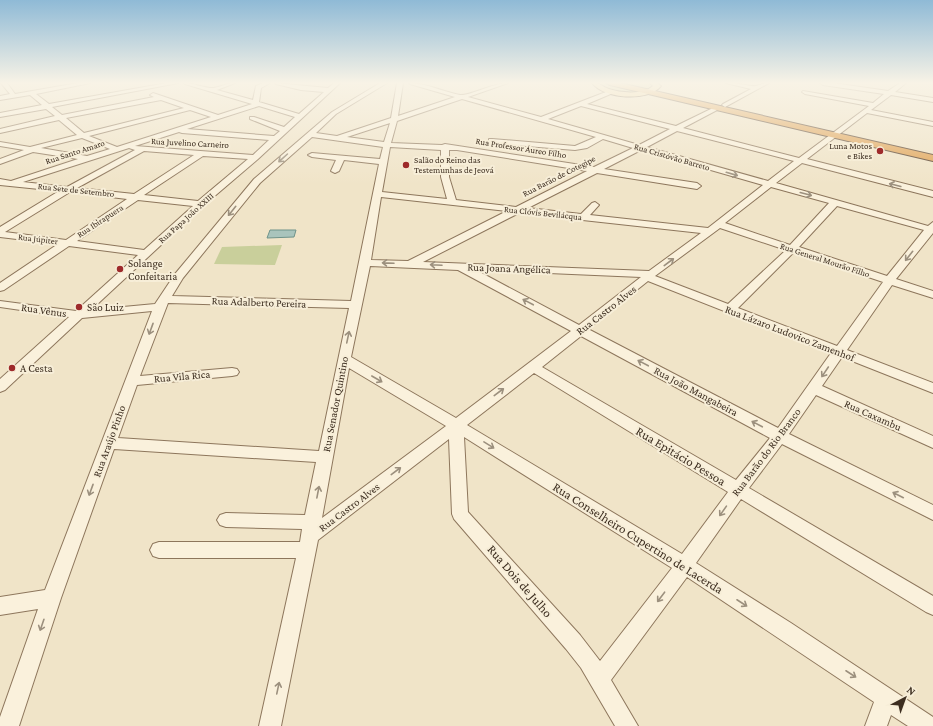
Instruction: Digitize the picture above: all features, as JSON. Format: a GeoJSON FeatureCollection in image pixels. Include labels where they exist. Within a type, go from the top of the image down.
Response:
{"type":"FeatureCollection","features":[{"type":"Feature","properties":{"kind":"highway"},"geometry":{"type":"LineString","coordinates":[[768,117],[838,133],[933,158]]}},
{"type":"Feature","properties":{"kind":"highway"},"geometry":{"type":"LineString","coordinates":[[838,133],[933,151]]}},
{"type":"Feature","properties":{"kind":"street"},"geometry":{"type":"LineString","coordinates":[[0,131],[66,117]]}},
{"type":"Feature","properties":{"kind":"street"},"geometry":{"type":"LineString","coordinates":[[0,162],[32,150],[155,117]]}},
{"type":"Feature","properties":{"kind":"street","name":"Rua Santo Amaro"},"geometry":{"type":"LineString","coordinates":[[4,182],[116,150],[148,136],[176,130],[218,117]]}},
{"type":"Feature","properties":{"kind":"street","name":"Rua Papa João XXIII"},"geometry":{"type":"LineString","coordinates":[[0,387],[200,204],[301,117]]}},
{"type":"Feature","properties":{"kind":"street"},"geometry":{"type":"LineString","coordinates":[[316,128],[326,117]]}},
{"type":"Feature","properties":{"kind":"street"},"geometry":{"type":"LineString","coordinates":[[316,128],[335,117]]}},
{"type":"Feature","properties":{"kind":"street"},"geometry":{"type":"LineString","coordinates":[[328,143],[400,117]]}},
{"type":"Feature","properties":{"kind":"street","name":"Rua Cristóvão Barreto"},"geometry":{"type":"LineString","coordinates":[[530,117],[932,228]]}},
{"type":"Feature","properties":{"kind":"street"},"geometry":{"type":"LineString","coordinates":[[540,120],[548,117]]}},
{"type":"Feature","properties":{"kind":"street"},"geometry":{"type":"LineString","coordinates":[[632,117],[933,194]]}},
{"type":"Feature","properties":{"kind":"street","name":"Rua Barão de Cotegipe"},"geometry":{"type":"LineString","coordinates":[[411,264],[699,117]]}},
{"type":"Feature","properties":{"kind":"street","name":"Rua Castro Alves"},"geometry":{"type":"LineString","coordinates":[[309,536],[533,367],[769,184],[859,117]]}},
{"type":"Feature","properties":{"kind":"street"},"geometry":{"type":"LineString","coordinates":[[896,117],[933,124]]}},
{"type":"Feature","properties":{"kind":"street"},"geometry":{"type":"LineString","coordinates":[[60,118],[83,136],[116,150]]}},
{"type":"Feature","properties":{"kind":"street"},"geometry":{"type":"LineString","coordinates":[[252,118],[284,130]]}},
{"type":"Feature","properties":{"kind":"street","name":"Rua Senador Quintino"},"geometry":{"type":"LineString","coordinates":[[270,726],[365,262],[377,194],[387,146],[392,131],[393,119]]}},
{"type":"Feature","properties":{"kind":"street","name":"Rua Araújo Pinho"},"geometry":{"type":"LineString","coordinates":[[8,726],[51,598],[161,303],[178,276],[257,181],[316,128]]}},
{"type":"Feature","properties":{"kind":"street"},"geometry":{"type":"LineString","coordinates":[[176,130],[276,138]]}},
{"type":"Feature","properties":{"kind":"street","name":"Rua Professor Áureo Filho"},"geometry":{"type":"LineString","coordinates":[[309,134],[387,146],[445,146],[698,186]]}},
{"type":"Feature","properties":{"kind":"street"},"geometry":{"type":"LineString","coordinates":[[492,141],[575,148],[584,146],[602,137]]}},
{"type":"Feature","properties":{"kind":"street"},"geometry":{"type":"LineString","coordinates":[[0,144],[89,158]]}},
{"type":"Feature","properties":{"kind":"street"},"geometry":{"type":"LineString","coordinates":[[445,146],[445,177],[452,202]]}},
{"type":"Feature","properties":{"kind":"street","name":"Rua Juvelino Carneiro"},"geometry":{"type":"LineString","coordinates":[[125,147],[141,150],[255,157]]}},
{"type":"Feature","properties":{"kind":"street"},"geometry":{"type":"LineString","coordinates":[[0,232],[69,189],[141,150]]}},
{"type":"Feature","properties":{"kind":"street"},"geometry":{"type":"LineString","coordinates":[[311,151],[341,158],[384,162]]}},
{"type":"Feature","properties":{"kind":"street","name":"Rua Ibirapuera"},"geometry":{"type":"LineString","coordinates":[[0,288],[200,154]]}},
{"type":"Feature","properties":{"kind":"street"},"geometry":{"type":"LineString","coordinates":[[336,171],[341,158]]}},
{"type":"Feature","properties":{"kind":"street"},"geometry":{"type":"LineString","coordinates":[[230,179],[257,181]]}},
{"type":"Feature","properties":{"kind":"street","name":"Rua Sete de Setembro"},"geometry":{"type":"LineString","coordinates":[[4,182],[200,204]]}},
{"type":"Feature","properties":{"kind":"street","name":"Rua Clóvis Bevilácqua"},"geometry":{"type":"LineString","coordinates":[[377,194],[583,217],[714,228]]}},
{"type":"Feature","properties":{"kind":"street"},"geometry":{"type":"LineString","coordinates":[[730,310],[792,249],[835,202]]}},
{"type":"Feature","properties":{"kind":"street"},"geometry":{"type":"LineString","coordinates":[[583,217],[595,205]]}},
{"type":"Feature","properties":{"kind":"street","name":"Rua General Mourão Filho"},"geometry":{"type":"LineString","coordinates":[[714,228],[792,249],[933,295]]}},
{"type":"Feature","properties":{"kind":"street","name":"Rua Barão do Rio Branco"},"geometry":{"type":"LineString","coordinates":[[599,680],[684,566],[738,490],[780,436],[889,281],[932,228]]}},
{"type":"Feature","properties":{"kind":"street","name":"Rua Júpiter"},"geometry":{"type":"LineString","coordinates":[[0,232],[67,243],[147,253]]}},
{"type":"Feature","properties":{"kind":"street","name":"Rua Joana Angélica"},"geometry":{"type":"LineString","coordinates":[[365,262],[650,276]]}},
{"type":"Feature","properties":{"kind":"street","name":"Rua João Mangabeira"},"geometry":{"type":"LineString","coordinates":[[461,266],[780,436],[933,513]]}},
{"type":"Feature","properties":{"kind":"street","name":"Rua Lázaro Ludovico Zamenhof"},"geometry":{"type":"LineString","coordinates":[[650,276],[730,310],[933,388]]}},
{"type":"Feature","properties":{"kind":"street","name":"Rua Adalberto Pereira"},"geometry":{"type":"LineString","coordinates":[[161,303],[355,305]]}},
{"type":"Feature","properties":{"kind":"street","name":"Rua Vênus"},"geometry":{"type":"LineString","coordinates":[[0,304],[79,315],[161,303]]}},
{"type":"Feature","properties":{"kind":"street","name":"Rua Conselheiro Cupertino de Lacerda"},"geometry":{"type":"LineString","coordinates":[[344,359],[456,424],[684,566],[927,726]]}},
{"type":"Feature","properties":{"kind":"street","name":"Rua Epitácio Pessoa"},"geometry":{"type":"LineString","coordinates":[[533,367],[933,606]]}},
{"type":"Feature","properties":{"kind":"street","name":"Rua Vila Rica"},"geometry":{"type":"LineString","coordinates":[[132,380],[232,372]]}},
{"type":"Feature","properties":{"kind":"street","name":"Rua Caxambu"},"geometry":{"type":"LineString","coordinates":[[814,388],[933,442]]}},
{"type":"Feature","properties":{"kind":"street","name":"Rua Dois de Julho"},"geometry":{"type":"LineString","coordinates":[[456,424],[460,514],[573,642],[599,680],[627,726]]}},
{"type":"Feature","properties":{"kind":"street"},"geometry":{"type":"LineString","coordinates":[[109,443],[325,457]]}},
{"type":"Feature","properties":{"kind":"street"},"geometry":{"type":"LineString","coordinates":[[226,520],[309,536]]}},
{"type":"Feature","properties":{"kind":"street"},"geometry":{"type":"LineString","coordinates":[[159,550],[309,536]]}},
{"type":"Feature","properties":{"kind":"street"},"geometry":{"type":"LineString","coordinates":[[0,606],[51,598]]}},
{"type":"Feature","properties":{"kind":"street"},"geometry":{"type":"LineString","coordinates":[[876,726],[886,698]]}},
{"type":"Feature","properties":{"kind":"green space"},"geometry":{"type":"Polygon","coordinates":[[[282,245],[275,265],[214,264],[222,247],[282,245]]]}},
{"type":"Feature","properties":{"kind":"water"},"geometry":{"type":"Polygon","coordinates":[[[270,230],[296,230],[294,237],[267,238],[270,230]]]}},
{"type":"Feature","properties":{"kind":"place","name":"Luna Motos e Bikes"},"geometry":{"type":"Point","coordinates":[880,151]}},
{"type":"Feature","properties":{"kind":"place","name":"Salão do Reino das Testemunhas de Jeová"},"geometry":{"type":"Point","coordinates":[406,165]}},
{"type":"Feature","properties":{"kind":"place","name":"Solange Confeitaria"},"geometry":{"type":"Point","coordinates":[120,269]}},
{"type":"Feature","properties":{"kind":"place","name":"São Luiz"},"geometry":{"type":"Point","coordinates":[79,307]}},
{"type":"Feature","properties":{"kind":"place","name":"A Cesta"},"geometry":{"type":"Point","coordinates":[12,368]}}]}
